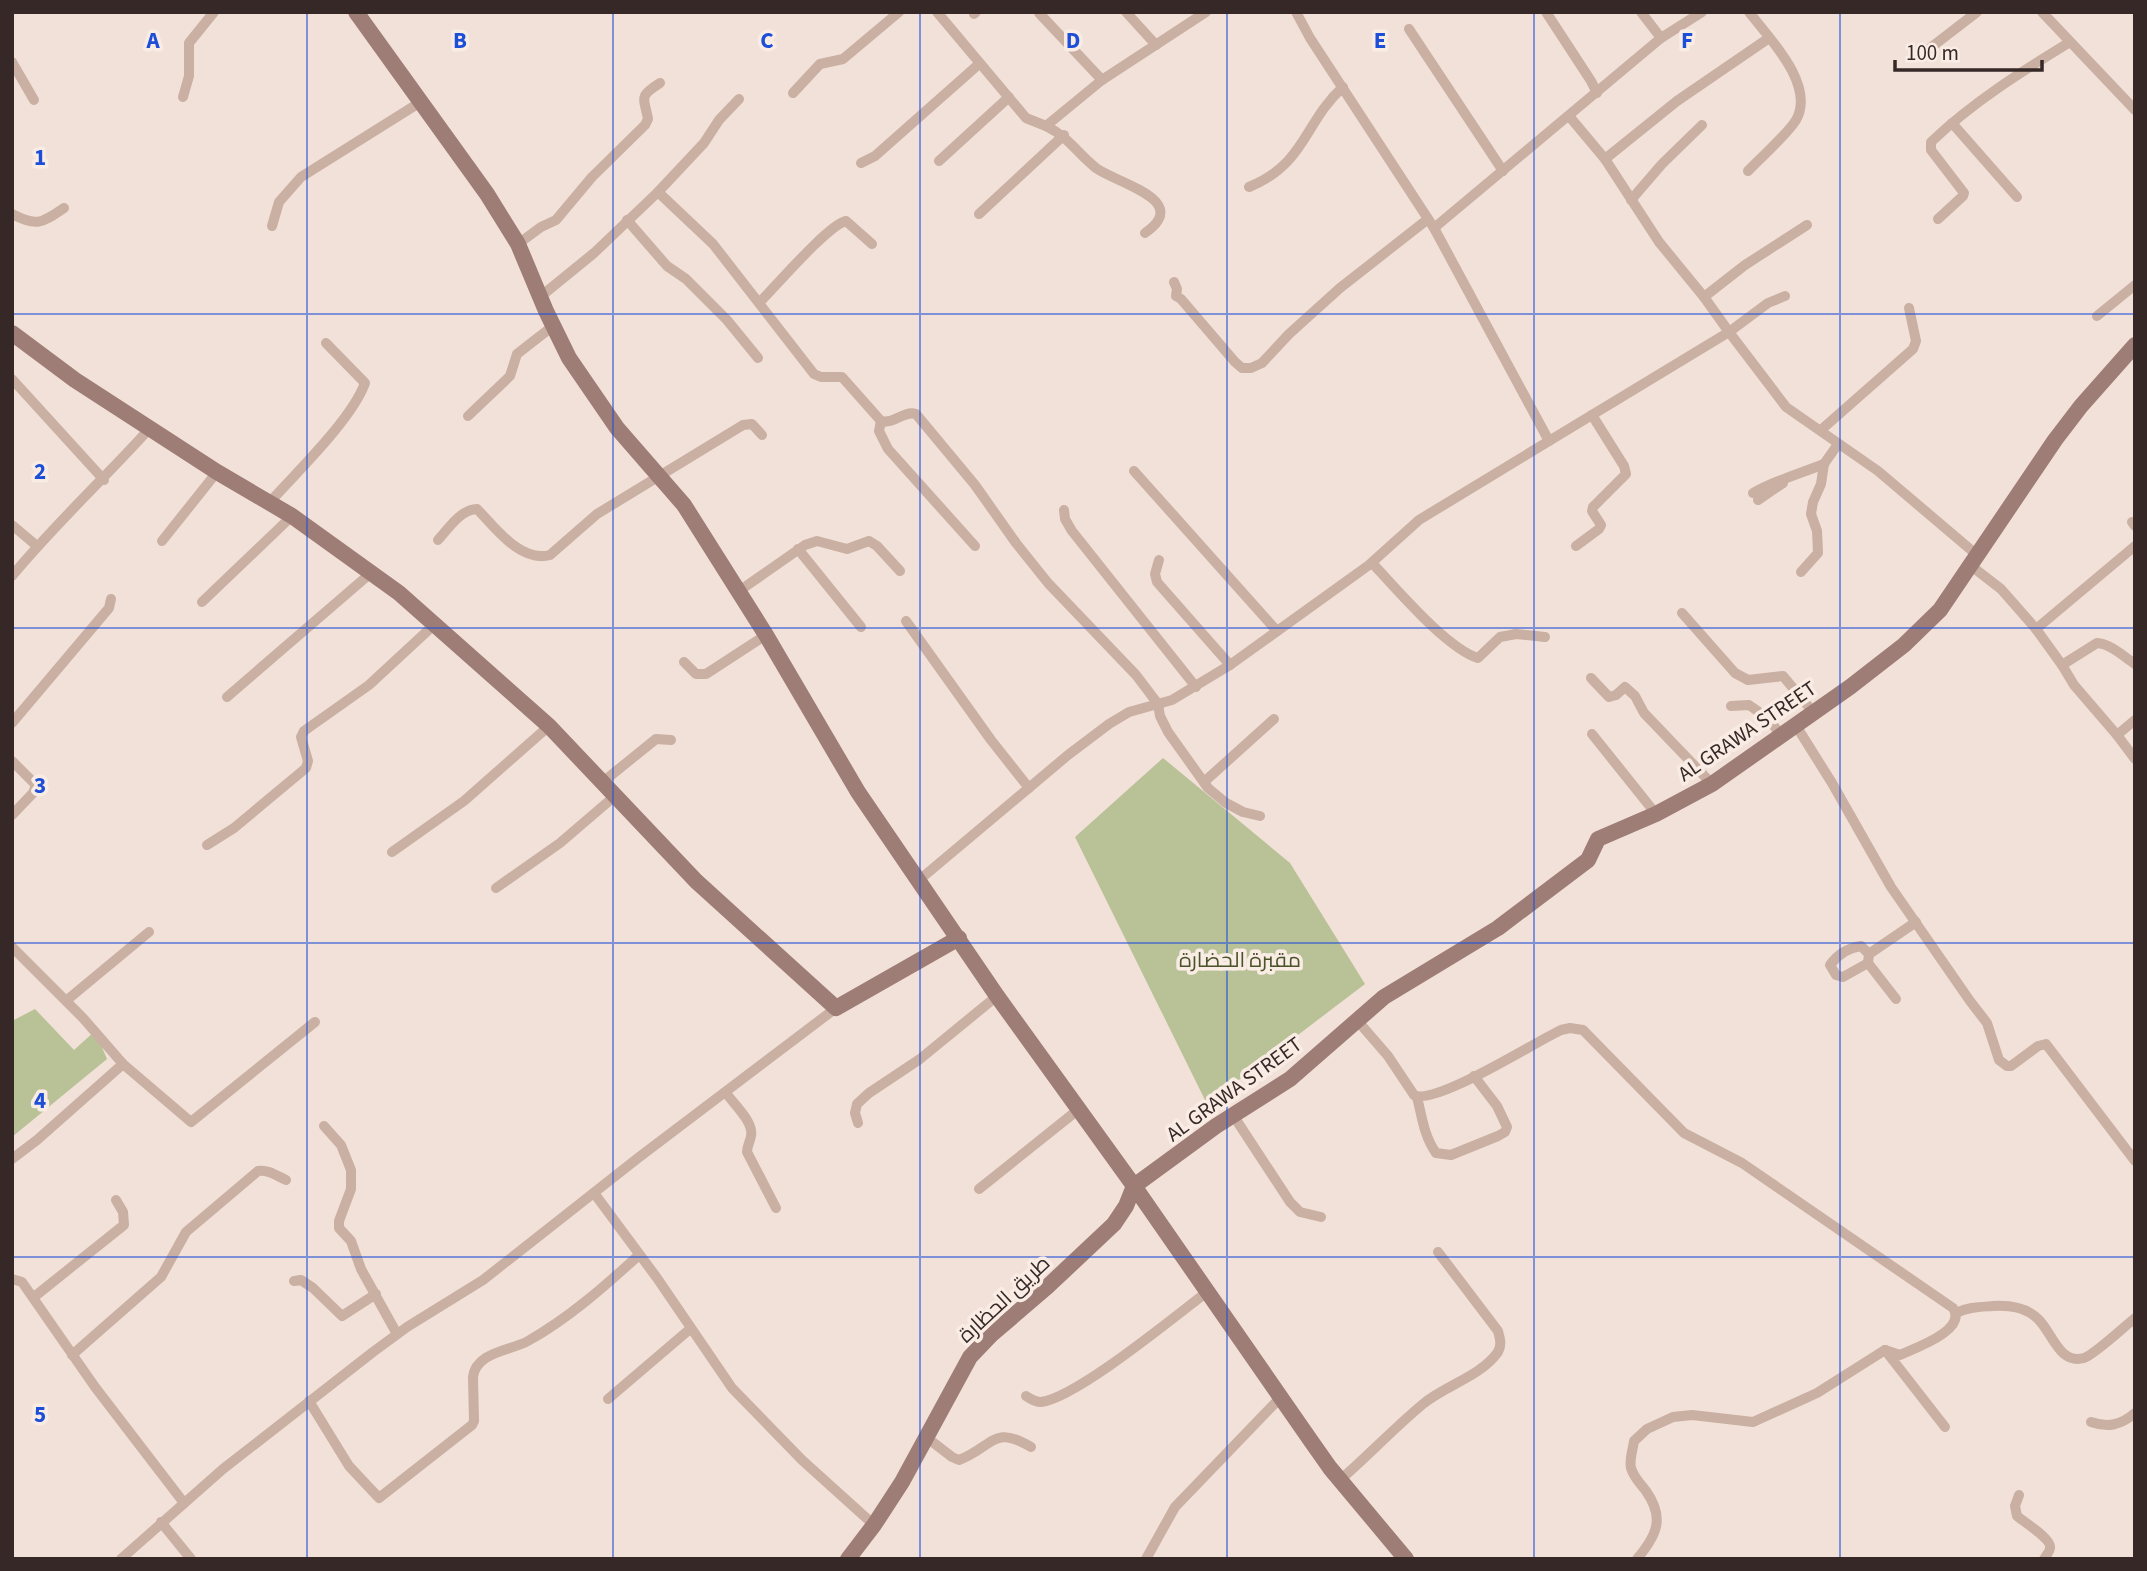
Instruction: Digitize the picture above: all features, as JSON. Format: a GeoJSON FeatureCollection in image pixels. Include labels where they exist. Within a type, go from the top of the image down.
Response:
{"type":"FeatureCollection","features":[{"type":"Feature","properties":{"kind":"street"},"geometry":{"type":"LineString","coordinates":[[183,97],[189,76],[189,43],[214,12]]}},
{"type":"Feature","properties":{"kind":"street"},"geometry":{"type":"LineString","coordinates":[[356,12],[487,194],[518,244],[569,358],[617,428],[684,505],[766,635],[858,792],[918,881],[1280,1398],[1340,1480],[1406,1559]]}},
{"type":"Feature","properties":{"kind":"street"},"geometry":{"type":"LineString","coordinates":[[793,93],[820,64],[843,59],[900,12]]}},
{"type":"Feature","properties":{"kind":"street"},"geometry":{"type":"LineString","coordinates":[[937,12],[979,64],[1032,122],[1064,135],[1095,167],[1143,191],[1157,205],[1161,210],[1160,220],[1144,233]]}},
{"type":"Feature","properties":{"kind":"street"},"geometry":{"type":"LineString","coordinates":[[1126,12],[1156,46]]}},
{"type":"Feature","properties":{"kind":"street"},"geometry":{"type":"LineString","coordinates":[[1046,126],[1102,80],[1206,12]]}},
{"type":"Feature","properties":{"kind":"street"},"geometry":{"type":"LineString","coordinates":[[1296,12],[1431,223],[1549,441]]}},
{"type":"Feature","properties":{"kind":"street"},"geometry":{"type":"LineString","coordinates":[[1546,12],[1597,93]]}},
{"type":"Feature","properties":{"kind":"street"},"geometry":{"type":"LineString","coordinates":[[1641,12],[1661,38]]}},
{"type":"Feature","properties":{"kind":"street"},"geometry":{"type":"LineString","coordinates":[[1174,282],[1176,296],[1242,368],[1251,368],[1262,363],[1289,334],[1340,288],[1503,171],[1661,38],[1703,12]]}},
{"type":"Feature","properties":{"kind":"street"},"geometry":{"type":"LineString","coordinates":[[1748,171],[1796,120],[1801,104],[1800,88],[1782,55],[1749,12]]}},
{"type":"Feature","properties":{"kind":"street"},"geometry":{"type":"LineString","coordinates":[[1929,49],[1976,12]]}},
{"type":"Feature","properties":{"kind":"street"},"geometry":{"type":"LineString","coordinates":[[2042,12],[2135,110]]}},
{"type":"Feature","properties":{"kind":"street"},"geometry":{"type":"LineString","coordinates":[[1039,13],[1102,80]]}},
{"type":"Feature","properties":{"kind":"street"},"geometry":{"type":"LineString","coordinates":[[1409,29],[1503,171]]}},
{"type":"Feature","properties":{"kind":"street"},"geometry":{"type":"LineString","coordinates":[[1605,159],[1677,101],[1769,38]]}},
{"type":"Feature","properties":{"kind":"street"},"geometry":{"type":"LineString","coordinates":[[1938,219],[1964,196],[1930,145],[1952,123],[2010,78],[2070,42]]}},
{"type":"Feature","properties":{"kind":"street"},"geometry":{"type":"LineString","coordinates":[[12,62],[34,100]]}},
{"type":"Feature","properties":{"kind":"street"},"geometry":{"type":"LineString","coordinates":[[861,163],[875,156],[979,64]]}},
{"type":"Feature","properties":{"kind":"street"},"geometry":{"type":"LineString","coordinates":[[518,244],[556,220],[592,177],[645,125],[648,119],[642,100],[660,83]]}},
{"type":"Feature","properties":{"kind":"street"},"geometry":{"type":"LineString","coordinates":[[1249,187],[1273,175],[1287,164],[1321,116],[1326,104],[1343,87]]}},
{"type":"Feature","properties":{"kind":"street"},"geometry":{"type":"LineString","coordinates":[[939,161],[1009,97]]}},
{"type":"Feature","properties":{"kind":"street"},"geometry":{"type":"LineString","coordinates":[[540,296],[594,253],[658,192],[704,143],[719,120],[739,99]]}},
{"type":"Feature","properties":{"kind":"street"},"geometry":{"type":"LineString","coordinates":[[272,226],[278,202],[301,177],[419,103]]}},
{"type":"Feature","properties":{"kind":"street"},"geometry":{"type":"LineString","coordinates":[[1570,116],[1605,159],[1659,242],[1704,297],[1786,407],[1878,471],[1973,560],[2036,629],[2063,665],[2074,685],[2135,759]]}},
{"type":"Feature","properties":{"kind":"street"},"geometry":{"type":"LineString","coordinates":[[1952,123],[2017,197]]}},
{"type":"Feature","properties":{"kind":"street"},"geometry":{"type":"LineString","coordinates":[[1631,200],[1662,164],[1702,125]]}},
{"type":"Feature","properties":{"kind":"street"},"geometry":{"type":"LineString","coordinates":[[979,214],[1064,135]]}},
{"type":"Feature","properties":{"kind":"street"},"geometry":{"type":"LineString","coordinates":[[658,192],[713,244],[814,374],[821,377],[842,377],[881,421],[889,422],[909,412],[918,416],[975,485],[1048,583],[1122,658],[1158,704],[1163,724],[1214,794],[1243,812],[1260,816]]}},
{"type":"Feature","properties":{"kind":"street"},"geometry":{"type":"LineString","coordinates":[[12,214],[31,224],[45,221],[64,208]]}},
{"type":"Feature","properties":{"kind":"street"},"geometry":{"type":"LineString","coordinates":[[627,220],[667,266],[682,275],[727,320],[758,358]]}},
{"type":"Feature","properties":{"kind":"street"},"geometry":{"type":"LineString","coordinates":[[760,302],[841,222],[846,221],[872,244]]}},
{"type":"Feature","properties":{"kind":"street"},"geometry":{"type":"LineString","coordinates":[[1704,297],[1745,265],[1807,225]]}},
{"type":"Feature","properties":{"kind":"street"},"geometry":{"type":"LineString","coordinates":[[2097,316],[2135,285]]}},
{"type":"Feature","properties":{"kind":"street"},"geometry":{"type":"LineString","coordinates":[[918,881],[1068,755],[1121,717],[1129,712],[1171,700],[1196,687],[1371,563],[1419,520],[1730,332],[1768,303],[1785,296]]}},
{"type":"Feature","properties":{"kind":"street"},"geometry":{"type":"LineString","coordinates":[[1821,430],[1913,349],[1916,341],[1909,308]]}},
{"type":"Feature","properties":{"kind":"street"},"geometry":{"type":"LineString","coordinates":[[468,416],[510,376],[517,354],[553,326]]}},
{"type":"Feature","properties":{"kind":"street"},"geometry":{"type":"LineString","coordinates":[[12,333],[75,380],[217,472],[292,516],[372,572],[436,624],[549,726],[696,881],[836,1008]]}},
{"type":"Feature","properties":{"kind":"street"},"geometry":{"type":"LineString","coordinates":[[270,502],[328,437],[365,383],[326,344]]}},
{"type":"Feature","properties":{"kind":"street","name":"AL GRAWA STREET"},"geometry":{"type":"LineString","coordinates":[[1134,1186],[1233,1115],[1290,1079],[1356,1019],[1396,989],[1498,928],[1588,860],[1598,839],[1656,814],[1712,784],[1782,737],[1795,724],[1850,687],[1904,645],[1940,610],[2055,440],[2135,345]]}},
{"type":"Feature","properties":{"kind":"street"},"geometry":{"type":"LineString","coordinates":[[12,379],[104,480]]}},
{"type":"Feature","properties":{"kind":"street"},"geometry":{"type":"LineString","coordinates":[[1576,546],[1599,529],[1601,525],[1592,511],[1593,507],[1626,474],[1624,466],[1592,415]]}},
{"type":"Feature","properties":{"kind":"street"},"geometry":{"type":"LineString","coordinates":[[881,421],[879,432],[888,449],[975,546]]}},
{"type":"Feature","properties":{"kind":"street"},"geometry":{"type":"LineString","coordinates":[[438,540],[471,508],[477,509],[521,551],[547,556],[597,514],[743,425],[752,424],[762,435]]}},
{"type":"Feature","properties":{"kind":"street"},"geometry":{"type":"LineString","coordinates":[[12,576],[37,546],[104,480],[150,428]]}},
{"type":"Feature","properties":{"kind":"street"},"geometry":{"type":"LineString","coordinates":[[1801,572],[1818,553],[1817,531],[1811,514],[1813,502],[1821,484],[1824,464],[1838,444]]}},
{"type":"Feature","properties":{"kind":"street"},"geometry":{"type":"LineString","coordinates":[[1755,496],[1777,480],[1824,464]]}},
{"type":"Feature","properties":{"kind":"street"},"geometry":{"type":"LineString","coordinates":[[1134,471],[1277,632]]}},
{"type":"Feature","properties":{"kind":"street"},"geometry":{"type":"LineString","coordinates":[[162,541],[217,472]]}},
{"type":"Feature","properties":{"kind":"street"},"geometry":{"type":"LineString","coordinates":[[1064,510],[1066,522],[1072,531],[1196,687]]}},
{"type":"Feature","properties":{"kind":"street"},"geometry":{"type":"LineString","coordinates":[[202,602],[292,516]]}},
{"type":"Feature","properties":{"kind":"street"},"geometry":{"type":"LineString","coordinates":[[12,525],[37,546]]}},
{"type":"Feature","properties":{"kind":"street"},"geometry":{"type":"LineString","coordinates":[[739,591],[798,550],[817,541],[843,549],[869,541],[900,571]]}},
{"type":"Feature","properties":{"kind":"street"},"geometry":{"type":"LineString","coordinates":[[2036,629],[2135,546]]}},
{"type":"Feature","properties":{"kind":"street"},"geometry":{"type":"LineString","coordinates":[[798,550],[861,627]]}},
{"type":"Feature","properties":{"kind":"street"},"geometry":{"type":"LineString","coordinates":[[1159,560],[1157,582],[1230,665]]}},
{"type":"Feature","properties":{"kind":"street"},"geometry":{"type":"LineString","coordinates":[[1371,563],[1432,625],[1469,655],[1478,658],[1500,637],[1516,634],[1545,637]]}},
{"type":"Feature","properties":{"kind":"street"},"geometry":{"type":"LineString","coordinates":[[227,697],[372,572]]}},
{"type":"Feature","properties":{"kind":"street"},"geometry":{"type":"LineString","coordinates":[[12,723],[108,608],[111,599]]}},
{"type":"Feature","properties":{"kind":"street"},"geometry":{"type":"LineString","coordinates":[[1682,613],[1735,673],[1748,680],[1783,676],[1812,712]]}},
{"type":"Feature","properties":{"kind":"street"},"geometry":{"type":"LineString","coordinates":[[905,621],[1029,788]]}},
{"type":"Feature","properties":{"kind":"street"},"geometry":{"type":"LineString","coordinates":[[207,845],[234,828],[306,768],[308,761],[301,737],[304,731],[369,685],[436,624]]}},
{"type":"Feature","properties":{"kind":"street"},"geometry":{"type":"LineString","coordinates":[[684,662],[696,674],[706,674],[766,635]]}},
{"type":"Feature","properties":{"kind":"street"},"geometry":{"type":"LineString","coordinates":[[2063,665],[2097,643],[2116,650],[2135,664]]}},
{"type":"Feature","properties":{"kind":"street"},"geometry":{"type":"LineString","coordinates":[[1591,678],[1609,697],[1625,687],[1644,713],[1712,784]]}},
{"type":"Feature","properties":{"kind":"street"},"geometry":{"type":"LineString","coordinates":[[1731,706],[1749,705],[1769,719],[1782,737]]}},
{"type":"Feature","properties":{"kind":"street"},"geometry":{"type":"LineString","coordinates":[[1204,782],[1274,719]]}},
{"type":"Feature","properties":{"kind":"street"},"geometry":{"type":"LineString","coordinates":[[2117,735],[2135,720]]}},
{"type":"Feature","properties":{"kind":"street"},"geometry":{"type":"LineString","coordinates":[[1795,724],[1891,887],[1984,1018],[2002,1063],[2011,1066],[2038,1046],[2046,1044],[2135,1161]]}},
{"type":"Feature","properties":{"kind":"street"},"geometry":{"type":"LineString","coordinates":[[392,852],[475,792],[549,726]]}},
{"type":"Feature","properties":{"kind":"street"},"geometry":{"type":"LineString","coordinates":[[1592,734],[1656,814]]}},
{"type":"Feature","properties":{"kind":"street"},"geometry":{"type":"LineString","coordinates":[[604,781],[656,739],[671,740]]}},
{"type":"Feature","properties":{"kind":"street"},"geometry":{"type":"LineString","coordinates":[[12,761],[36,785],[33,793],[12,814]]}},
{"type":"Feature","properties":{"kind":"street"},"geometry":{"type":"LineString","coordinates":[[496,888],[560,843],[616,795]]}},
{"type":"Feature","properties":{"kind":"street"},"geometry":{"type":"LineString","coordinates":[[1896,999],[1868,959],[1916,922]]}},
{"type":"Feature","properties":{"kind":"street"},"geometry":{"type":"LineString","coordinates":[[66,1000],[149,932]]}},
{"type":"Feature","properties":{"kind":"street"},"geometry":{"type":"LineString","coordinates":[[121,1559],[223,1469],[309,1401],[397,1334],[483,1280],[836,1008],[959,938]]}},
{"type":"Feature","properties":{"kind":"street"},"geometry":{"type":"LineString","coordinates":[[12,947],[66,1000],[124,1064],[186,1119],[193,1122],[315,1022]]}},
{"type":"Feature","properties":{"kind":"street"},"geometry":{"type":"LineString","coordinates":[[858,1123],[855,1113],[857,1104],[869,1093],[920,1059],[997,996]]}},
{"type":"Feature","properties":{"kind":"street"},"geometry":{"type":"LineString","coordinates":[[1356,1019],[1388,1056],[1417,1097],[1425,1131],[1436,1153],[1451,1155],[1505,1132],[1507,1127],[1497,1106],[1475,1076]]}},
{"type":"Feature","properties":{"kind":"street"},"geometry":{"type":"LineString","coordinates":[[1417,1097],[1438,1094],[1561,1030],[1583,1030],[1684,1133],[1742,1163],[1838,1227],[1953,1308],[1956,1313],[1956,1321],[1949,1329],[1929,1341],[1900,1355],[1885,1350]]}},
{"type":"Feature","properties":{"kind":"street"},"geometry":{"type":"LineString","coordinates":[[12,1159],[124,1064]]}},
{"type":"Feature","properties":{"kind":"street"},"geometry":{"type":"LineString","coordinates":[[726,1093],[751,1128],[752,1136],[746,1148],[747,1152],[776,1208]]}},
{"type":"Feature","properties":{"kind":"street"},"geometry":{"type":"LineString","coordinates":[[979,1189],[1079,1109]]}},
{"type":"Feature","properties":{"kind":"street"},"geometry":{"type":"LineString","coordinates":[[1233,1115],[1290,1202],[1300,1212],[1321,1217]]}},
{"type":"Feature","properties":{"kind":"street"},"geometry":{"type":"LineString","coordinates":[[324,1126],[341,1145],[351,1170],[351,1189],[338,1221],[339,1228],[351,1241],[361,1269],[397,1334]]}},
{"type":"Feature","properties":{"kind":"street"},"geometry":{"type":"LineString","coordinates":[[72,1355],[161,1277],[186,1232],[258,1171],[272,1173],[286,1180]]}},
{"type":"Feature","properties":{"kind":"street","name":"طريق الحظارة"},"geometry":{"type":"LineString","coordinates":[[848,1559],[902,1482],[970,1357],[1114,1224],[1126,1206],[1134,1186]]}},
{"type":"Feature","properties":{"kind":"street"},"geometry":{"type":"LineString","coordinates":[[594,1193],[732,1388],[802,1460],[874,1525]]}},
{"type":"Feature","properties":{"kind":"street"},"geometry":{"type":"LineString","coordinates":[[34,1297],[124,1225],[123,1212],[116,1200]]}},
{"type":"Feature","properties":{"kind":"street"},"geometry":{"type":"LineString","coordinates":[[1340,1480],[1425,1402],[1481,1368],[1501,1347],[1498,1331],[1438,1252]]}},
{"type":"Feature","properties":{"kind":"street"},"geometry":{"type":"LineString","coordinates":[[309,1401],[349,1466],[379,1498],[472,1425],[473,1377],[479,1363],[527,1341],[566,1317],[639,1255]]}},
{"type":"Feature","properties":{"kind":"street"},"geometry":{"type":"LineString","coordinates":[[12,1279],[22,1282],[34,1297],[72,1355],[184,1503]]}},
{"type":"Feature","properties":{"kind":"street"},"geometry":{"type":"LineString","coordinates":[[294,1281],[300,1280],[313,1288],[342,1316],[376,1294]]}},
{"type":"Feature","properties":{"kind":"street"},"geometry":{"type":"LineString","coordinates":[[1026,1396],[1040,1402],[1087,1380],[1207,1292]]}},
{"type":"Feature","properties":{"kind":"street"},"geometry":{"type":"LineString","coordinates":[[1956,1313],[1980,1306],[2014,1306],[2038,1318],[2056,1346],[2074,1359],[2090,1355],[2135,1318]]}},
{"type":"Feature","properties":{"kind":"street"},"geometry":{"type":"LineString","coordinates":[[608,1399],[690,1329]]}},
{"type":"Feature","properties":{"kind":"street"},"geometry":{"type":"LineString","coordinates":[[1885,1350],[1945,1427]]}},
{"type":"Feature","properties":{"kind":"street"},"geometry":{"type":"LineString","coordinates":[[1637,1559],[1657,1530],[1653,1502],[1636,1479],[1631,1466],[1634,1441],[1647,1429],[1673,1417],[1692,1415],[1753,1422],[1817,1393],[1885,1350]]}},
{"type":"Feature","properties":{"kind":"street"},"geometry":{"type":"LineString","coordinates":[[1146,1559],[1175,1507],[1280,1398]]}},
{"type":"Feature","properties":{"kind":"street"},"geometry":{"type":"LineString","coordinates":[[2091,1422],[2106,1427],[2120,1423],[2135,1413]]}},
{"type":"Feature","properties":{"kind":"street"},"geometry":{"type":"LineString","coordinates":[[926,1437],[959,1460],[996,1438],[1006,1436],[1014,1437],[1031,1447]]}},
{"type":"Feature","properties":{"kind":"street"},"geometry":{"type":"LineString","coordinates":[[2018,1495],[2015,1506],[2017,1516],[2051,1545],[2044,1559]]}},
{"type":"Feature","properties":{"kind":"street"},"geometry":{"type":"LineString","coordinates":[[161,1522],[191,1559]]}},
{"type":"Feature","properties":{"kind":"green space","name":"مقبرة الحضارة"},"geometry":{"type":"Polygon","coordinates":[[[1163,758],[1290,863],[1365,984],[1207,1104],[1075,837],[1163,758]]]}},
{"type":"Feature","properties":{"kind":"green space"},"geometry":{"type":"Polygon","coordinates":[[[35,1009],[74,1050],[95,1031],[107,1059],[12,1137],[12,1021],[35,1009]]]}}]}
